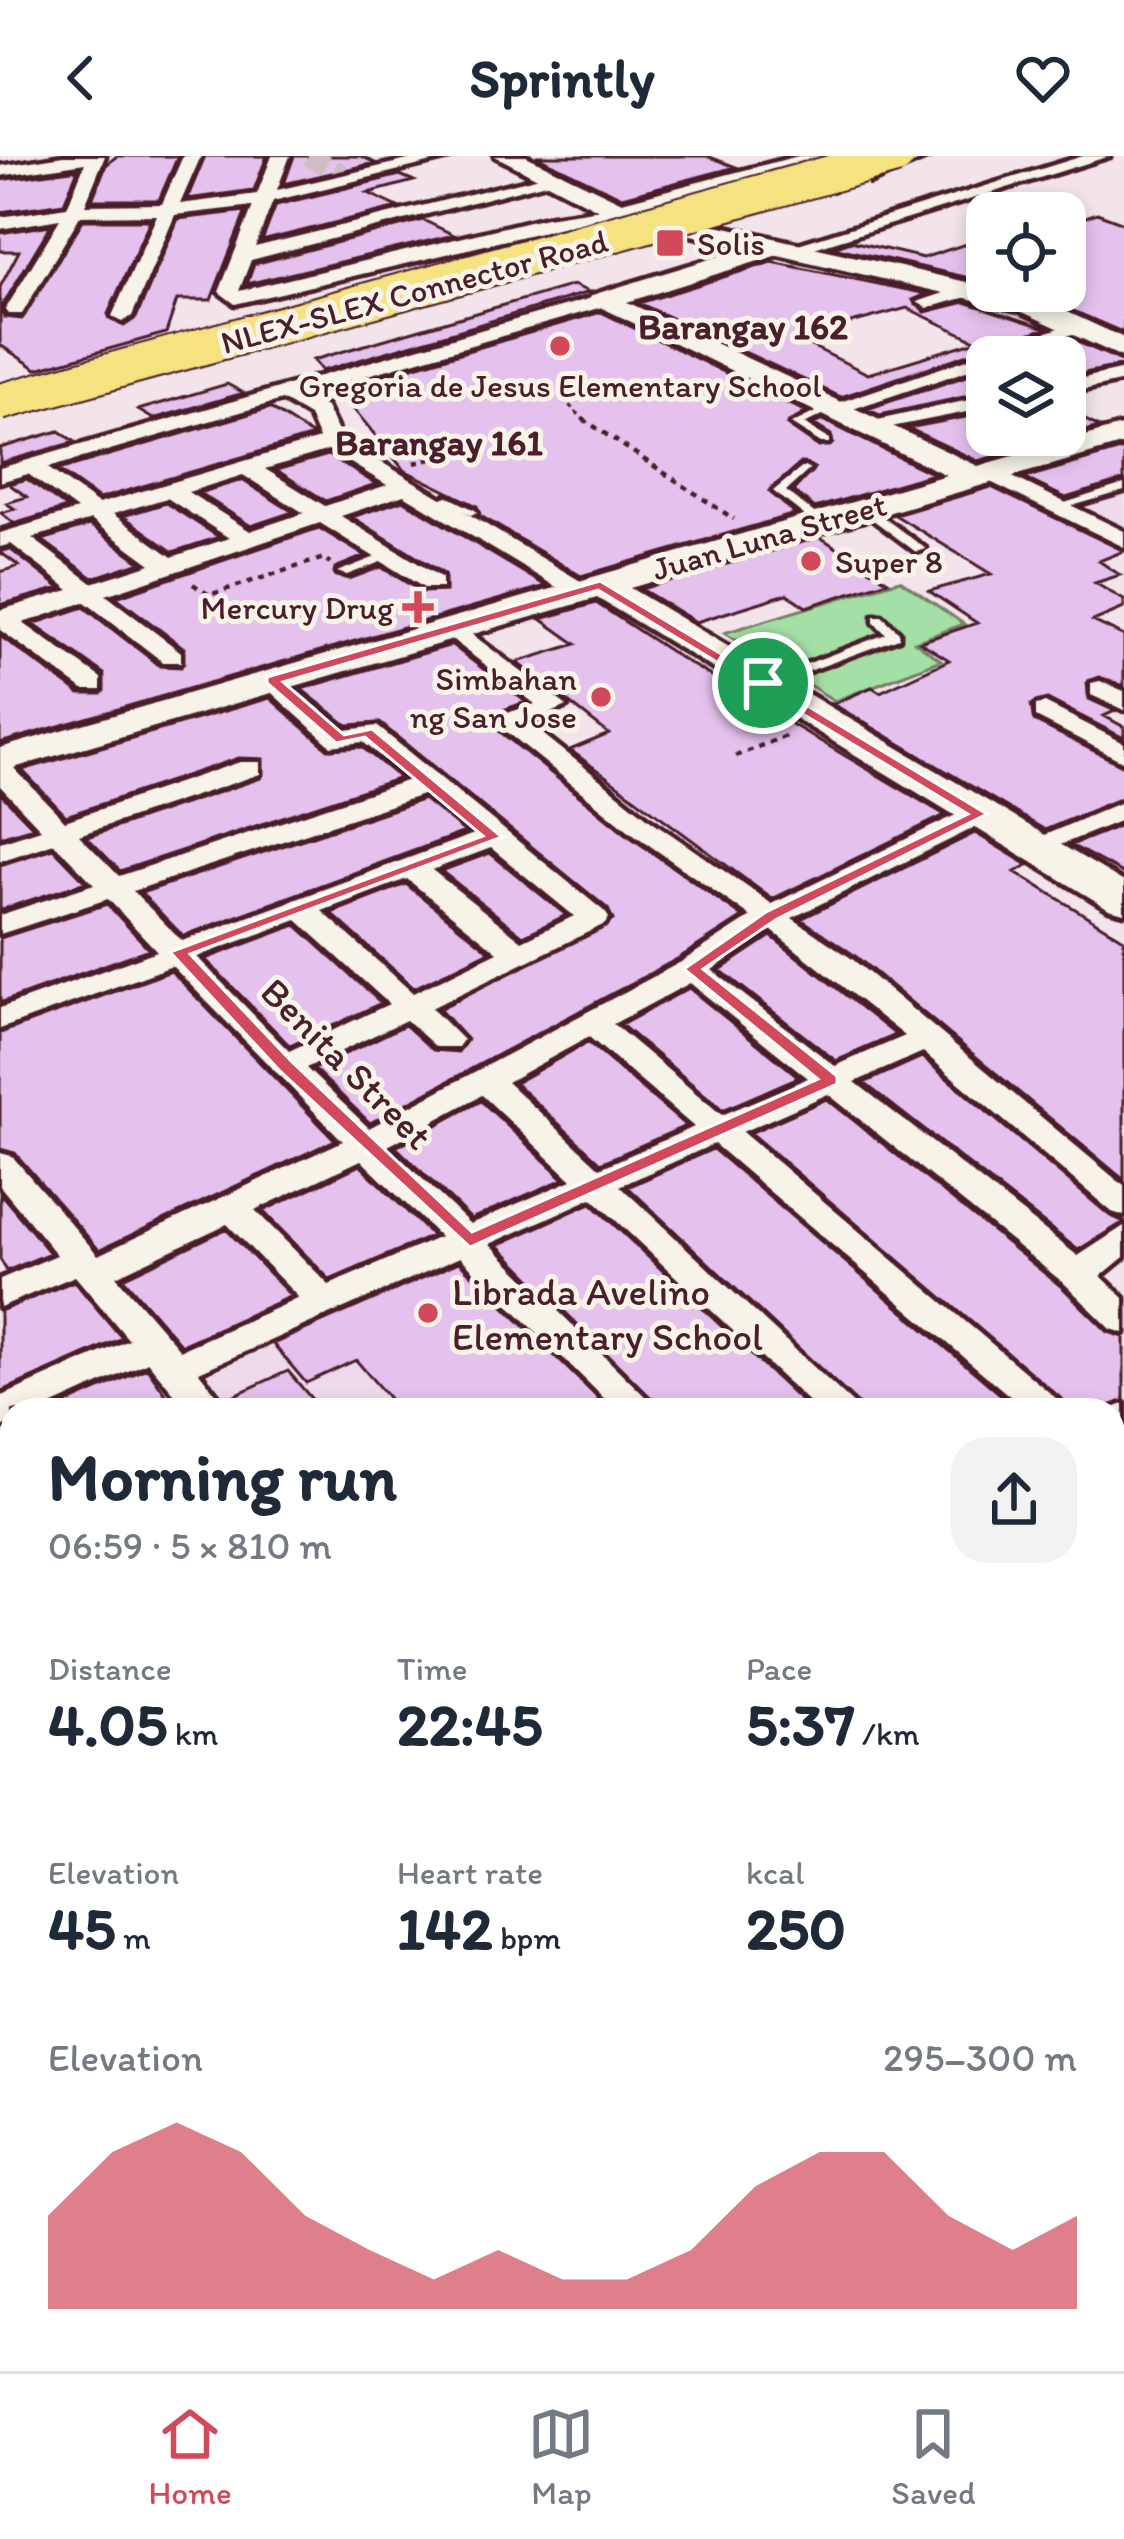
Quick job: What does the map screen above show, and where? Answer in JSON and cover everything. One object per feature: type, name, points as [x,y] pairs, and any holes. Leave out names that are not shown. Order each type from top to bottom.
[{"type":"highway","name":"NLEX-SLEX Connector Road","points":[[0,389],[859,156]]},
{"type":"highway","name":"NLEX-SLEX Connector Road","points":[[0,403],[766,196],[896,156]]},
{"type":"street","points":[[0,171],[96,156]]},
{"type":"street","points":[[15,310],[74,211],[96,156]]},
{"type":"street","points":[[122,316],[192,156]]},
{"type":"street","points":[[280,156],[230,292],[235,298],[475,239],[620,211],[826,156]]},
{"type":"street","points":[[0,223],[74,211],[168,212],[264,200],[448,156]]},
{"type":"street","points":[[508,156],[560,177],[620,211],[966,289]]},
{"type":"street","points":[[0,476],[1101,156]]},
{"type":"street","points":[[348,177],[375,190]]},
{"type":"street","points":[[243,256],[560,177]]},
{"type":"street","points":[[394,200],[475,239]]},
{"type":"street","points":[[0,283],[34,277]]},
{"type":"street","points":[[927,302],[966,291]]},
{"type":"street","points":[[602,301],[1124,540]]},
{"type":"street","points":[[1046,312],[1124,349]]},
{"type":"street","points":[[830,409],[1081,327]]},
{"type":"street","points":[[1086,383],[1124,375]]},
{"type":"street","points":[[285,393],[318,412],[332,442],[763,683],[1124,900]]},
{"type":"street","points":[[866,425],[966,407]]},
{"type":"street","name":"Juan Luna Street","points":[[0,760],[1124,434]]},
{"type":"street","points":[[8,538],[332,442]]},
{"type":"street","points":[[32,466],[168,565]]},
{"type":"street","points":[[244,466],[434,583]]},
{"type":"street","points":[[2,620],[407,487]]},
{"type":"street","points":[[168,489],[249,540]]},
{"type":"street","points":[[8,538],[87,590],[172,657]]},
{"type":"street","points":[[2,620],[92,684]]},
{"type":"street","points":[[453,628],[554,706],[510,721],[642,827],[772,916],[927,1038],[1124,1204]]},
{"type":"street","points":[[272,680],[341,740],[367,732],[594,918],[285,1066]]},
{"type":"street","points":[[1046,711],[1124,754]]},
{"type":"street","points":[[0,852],[250,768]]},
{"type":"street","name":"Benita Street","points":[[0,770],[285,1066],[470,1240],[628,1398]]},
{"type":"street","points":[[0,926],[429,783]]},
{"type":"street","points":[[1034,846],[1124,809]]},
{"type":"street","points":[[0,1294],[86,1266],[231,1208],[366,1144],[692,969],[772,916],[980,814]]},
{"type":"street","points":[[0,1019],[494,837]]},
{"type":"street","points":[[412,868],[519,954]]},
{"type":"street","points":[[301,908],[447,1040]]},
{"type":"street","points":[[692,969],[1078,1275],[1124,1320]]},
{"type":"street","points":[[592,1024],[1037,1398]]},
{"type":"street","points":[[43,1398],[325,1304],[927,1038]]},
{"type":"street","points":[[487,1082],[828,1398]]},
{"type":"street","points":[[0,1164],[200,1398]]},
{"type":"street","points":[[231,1208],[325,1304]]},
{"type":"street","points":[[1078,1275],[1124,1238]]},
{"type":"lane","points":[[825,441],[796,424],[830,409]]},
{"type":"lane","points":[[804,469],[779,491],[818,521]]},
{"type":"lane","points":[[1058,508],[1124,488]]},
{"type":"lane","points":[[435,503],[447,499],[471,512]]},
{"type":"lane","points":[[864,508],[920,548]]},
{"type":"lane","points":[[343,572],[390,556]]},
{"type":"lane","points":[[763,683],[895,635],[878,619]]},
{"type":"path","points":[[563,399],[585,421],[762,538]]},
{"type":"path","points":[[209,596],[324,558],[343,572]]},
{"type":"path","points":[[736,756],[824,720]]},
{"type":"shaded area","points":[[1124,452],[1124,533],[1020,482]]},
{"type":"shaded area","name":"Librada Avelino Elementary School","points":[[465,1256],[601,1398],[227,1398],[205,1370]]},
{"type":"green space","points":[[900,580],[964,624],[915,642],[941,660],[835,701],[724,633]]},
{"type":"building","points":[[117,156],[178,156],[159,200],[92,200],[106,165]]},
{"type":"building","points":[[205,156],[267,156],[254,190],[187,199]]},
{"type":"building","points":[[294,156],[361,156],[375,163],[284,184]]},
{"type":"building","points":[[536,156],[707,156],[736,167],[622,197]]},
{"type":"building","points":[[78,169],[64,203],[0,212],[0,180]]},
{"type":"building","points":[[400,175],[414,181],[368,193],[398,207],[262,241],[276,205]]},
{"type":"building","points":[[246,211],[211,300],[177,300],[166,333],[37,369],[0,345],[0,287],[19,251],[0,251],[0,233],[51,225],[1,308],[4,317],[22,319],[83,220],[150,220],[108,314],[124,326],[136,318],[178,219]]},
{"type":"building","points":[[1097,213],[1124,223],[1124,333],[1076,312],[1086,312],[1086,217]]},
{"type":"building","points":[[423,220],[454,235],[247,284],[254,264]]},
{"type":"building","points":[[851,241],[923,258],[966,244],[966,277],[833,247]]},
{"type":"building","points":[[772,262],[927,294],[913,300],[925,312],[965,302],[966,312],[996,312],[1046,328],[1022,336],[966,336],[907,308],[795,338],[868,374],[966,344],[966,355],[841,397],[639,303]]},
{"type":"building","points":[[573,285],[589,292],[322,371],[313,360]]},
{"type":"building","points":[[601,312],[806,412],[787,425],[819,447],[833,443],[831,435],[813,424],[823,420],[933,474],[815,508],[793,491],[814,468],[801,463],[769,491],[795,514],[581,576],[479,515],[477,506],[404,470],[337,389]]},
{"type":"building","points":[[1086,346],[1124,362],[1086,373]]},
{"type":"building","points":[[966,376],[966,397],[880,415],[867,409]]},
{"type":"building","points":[[227,384],[244,393],[153,419],[138,410]]},
{"type":"building","points":[[270,408],[313,436],[99,499],[58,470]]},
{"type":"building","points":[[966,417],[966,455],[908,428]]},
{"type":"building","points":[[59,431],[75,442],[0,463],[0,448]]},
{"type":"building","points":[[1124,449],[1124,480],[1066,498],[1024,478]]},
{"type":"building","points":[[328,455],[376,484],[326,501],[276,470]]},
{"type":"building","points":[[27,479],[67,508],[15,524],[1,513],[15,509],[6,503],[27,497],[9,484]]},
{"type":"building","points":[[242,480],[293,512],[251,526],[199,493]]},
{"type":"building","points":[[991,487],[1124,551],[1099,561],[1120,575],[1095,583],[1124,600],[1124,608],[1093,621],[1124,636],[1124,686],[1099,677],[1087,683],[1089,699],[1115,711],[1104,716],[1124,727],[1124,738],[1047,699],[1031,705],[1034,721],[1124,766],[1124,797],[1045,830],[833,704],[872,687],[880,692],[949,660],[920,642],[977,623],[929,591],[991,574],[895,515]]},
{"type":"building","points":[[403,500],[546,586],[0,743],[0,636],[80,694],[101,694],[104,674],[33,624],[84,607],[160,666],[181,667],[184,648],[116,597],[319,528],[365,556],[335,568],[336,576],[349,579],[381,567],[422,592],[445,591],[444,574],[352,517]]},
{"type":"building","points":[[166,503],[219,537],[173,552],[123,516]]},
{"type":"building","points":[[90,525],[141,562],[93,578],[42,540]]},
{"type":"building","points":[[820,537],[888,581],[806,607],[787,594],[696,622],[641,589]]},
{"type":"building","points":[[10,549],[60,588],[0,605],[0,572],[19,566],[0,552]]},
{"type":"building","points":[[596,603],[945,815],[772,899],[570,750],[609,734],[517,662],[576,644],[541,619]]},
{"type":"building","points":[[452,645],[526,702],[497,712],[498,730],[629,836],[743,917],[679,958],[370,1123],[314,1069],[405,1025],[433,1050],[458,1052],[467,1040],[439,1009],[613,920],[608,909],[380,723],[347,725],[301,689]]},
{"type":"building","points":[[270,698],[328,749],[362,747],[400,778],[120,871],[87,837],[261,778],[263,759],[239,758],[66,816],[22,770]]},
{"type":"building","points":[[0,793],[33,827],[0,837]]},
{"type":"building","points":[[424,799],[465,832],[183,936],[141,893]]},
{"type":"building","points":[[1124,824],[1124,874],[1071,845]]},
{"type":"building","points":[[975,833],[1028,865],[1015,872],[1124,939],[1124,1180],[854,955],[801,919]]},
{"type":"building","points":[[53,848],[86,882],[0,910],[0,865]]},
{"type":"building","points":[[490,853],[566,915],[523,936],[441,871]]},
{"type":"building","points":[[406,884],[490,951],[414,988],[331,913]]},
{"type":"building","points":[[107,904],[149,949],[0,1003],[0,938]]},
{"type":"building","points":[[296,925],[381,1003],[290,1046],[205,959]]},
{"type":"building","points":[[771,936],[896,1035],[836,1061],[720,970]]},
{"type":"building","points":[[171,971],[335,1140],[99,1250],[15,1153],[0,1149],[0,1033]]},
{"type":"building","points":[[689,988],[799,1077],[723,1110],[621,1025]]},
{"type":"building","points":[[588,1042],[686,1126],[601,1163],[515,1083]]},
{"type":"building","points":[[922,1057],[1109,1215],[1124,1222],[1078,1250],[864,1083]]},
{"type":"building","points":[[827,1099],[1062,1287],[1108,1332],[1124,1337],[1124,1398],[1060,1398],[750,1133]]},
{"type":"building","points":[[481,1101],[564,1179],[471,1219],[396,1147]]},
{"type":"building","points":[[713,1149],[1005,1398],[851,1398],[628,1187]]},
{"type":"building","points":[[360,1165],[432,1236],[330,1280],[263,1211]]},
{"type":"building","points":[[0,1193],[50,1253],[7,1271],[0,1259]]},
{"type":"building","points":[[591,1203],[797,1398],[651,1398],[498,1245]]},
{"type":"building","points":[[226,1229],[291,1296],[181,1345],[123,1278]]},
{"type":"building","name":"Librada Avelino Elementary School","points":[[459,1262],[598,1398],[389,1398],[356,1360],[306,1383],[273,1344]]},
{"type":"building","points":[[74,1281],[122,1338],[0,1392],[0,1311]]},
{"type":"building","points":[[147,1368],[168,1398],[80,1398]]},
{"type":"building","points":[[288,1371],[311,1398],[228,1398]]},
{"type":"tunnel","points":[[308,156],[343,174]]},
{"type":"railway","points":[[870,185],[936,156]]},
{"type":"place","name":"Solis","points":[[670,243]]},
{"type":"place","name":"Gregoria de Jesus Elementary School","points":[[560,346]]},
{"type":"place","name":"Super 8","points":[[811,561]]},
{"type":"place","name":"Mercury Drug","points":[[418,607]]},
{"type":"place","name":"Simbahan ng San Jose","points":[[601,697]]},
{"type":"place","name":"Librada Avelino Elementary School","points":[[428,1313]]},
{"type":"district","name":"Barangay 162","points":[[743,326]]},
{"type":"district","name":"Barangay 161","points":[[439,442]]},
{"type":"route","points":[[600,585],[763,683],[980,814],[772,916],[692,969],[831,1080],[470,1240],[285,1066],[179,952],[494,837],[367,732],[341,740],[272,680],[600,585]]}]
